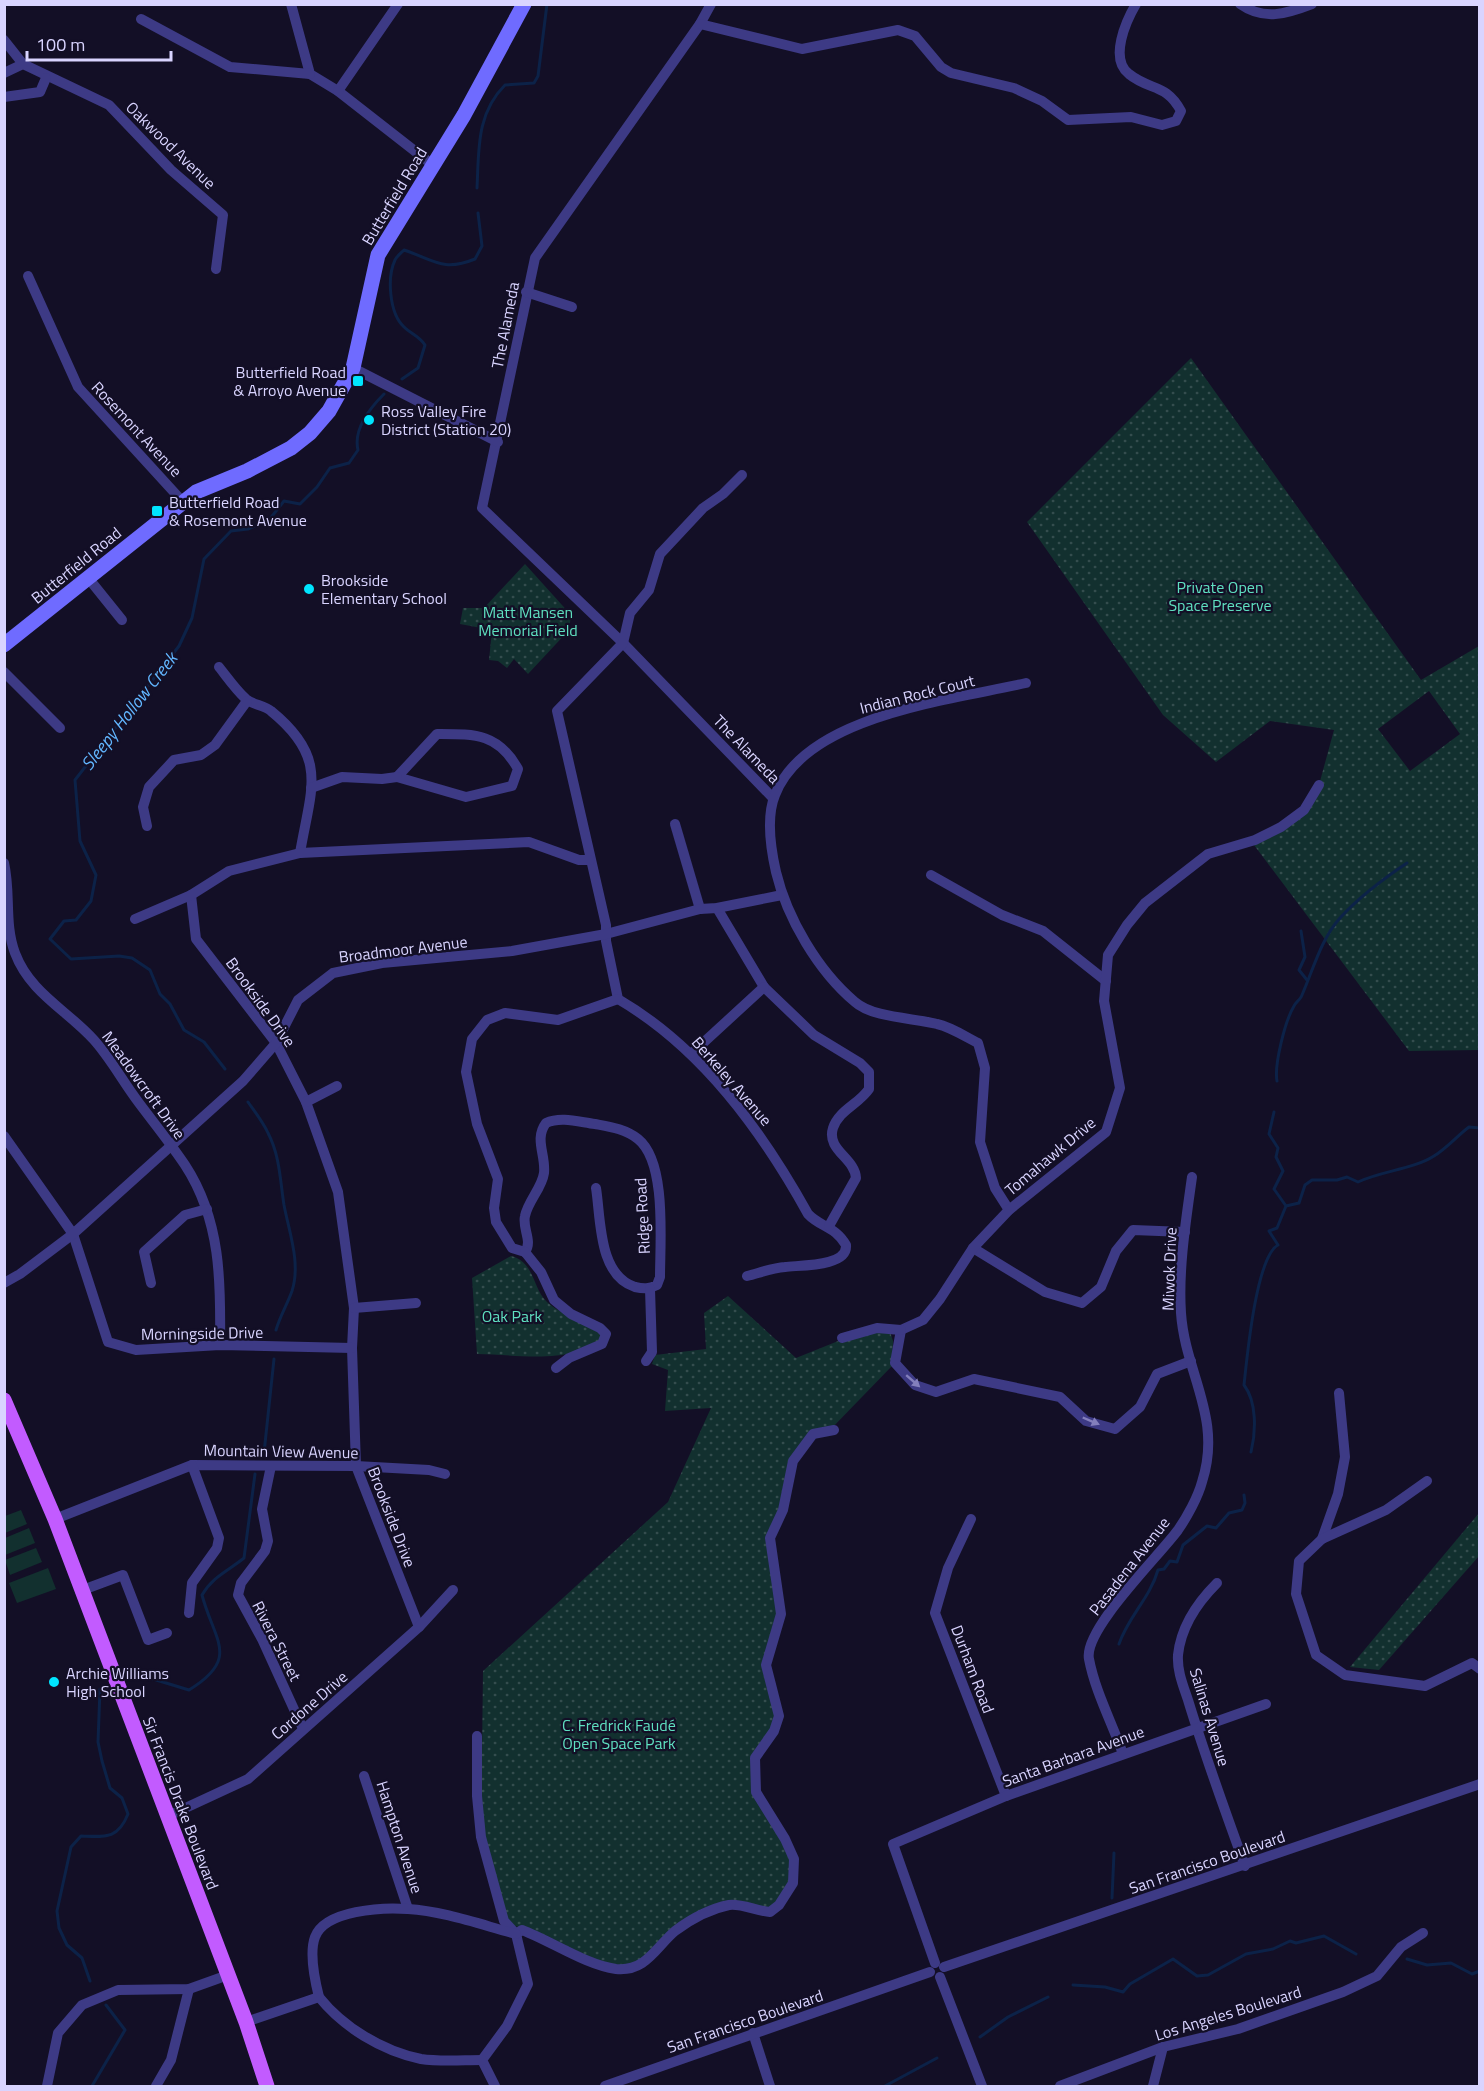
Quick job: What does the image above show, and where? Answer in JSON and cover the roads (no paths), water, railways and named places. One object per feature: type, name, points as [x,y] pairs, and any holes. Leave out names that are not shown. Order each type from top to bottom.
[{"type":"main road","name":"Sir Francis Drake Boulevard","points":[[4,1400],[55,1519],[80,1591],[246,2022],[267,2086]]},
{"type":"street","points":[[291,4],[310,74]]},
{"type":"street","points":[[338,91],[398,4]]},
{"type":"street","name":"Butterfield Road","points":[[4,645],[89,579],[183,501],[196,492],[268,462],[310,433],[330,411],[352,368],[378,255],[434,166],[524,4]]},
{"type":"street","name":"The Alameda","points":[[711,4],[700,24],[535,258],[526,292],[498,442],[482,508],[623,643],[773,798]]},
{"type":"street","points":[[700,24],[802,49],[898,30],[908,32],[915,36],[941,67],[951,73],[1014,88],[1042,101],[1068,120],[1131,117],[1162,125],[1171,124],[1176,121],[1180,111],[1170,95],[1129,75],[1121,62],[1120,47],[1129,16],[1136,4]]},
{"type":"street","points":[[1240,4],[1258,15],[1266,16],[1290,12],[1312,4]]},
{"type":"street","points":[[141,19],[230,67],[310,74],[338,91],[434,166]]},
{"type":"street","points":[[4,40],[23,64],[46,78],[40,92],[4,98]]},
{"type":"street","points":[[4,73],[23,64]]},
{"type":"street","name":"Oakwood Avenue","points":[[46,78],[109,105],[171,170],[223,215],[216,269]]},
{"type":"street","name":"Rosemont Avenue","points":[[28,276],[78,387],[183,501]]},
{"type":"street","points":[[526,292],[572,307]]},
{"type":"street","points":[[352,368],[498,442]]},
{"type":"street","points":[[556,1368],[569,1358],[602,1344],[607,1338],[606,1334],[600,1328],[572,1314],[554,1300],[541,1272],[525,1252],[512,1248],[496,1222],[494,1208],[498,1179],[477,1124],[466,1072],[472,1039],[487,1020],[505,1013],[558,1020],[618,999],[557,711],[623,643],[630,613],[649,590],[660,554],[703,508],[723,494],[742,475]]},
{"type":"street","points":[[89,579],[122,620]]},
{"type":"street","points":[[219,667],[247,700],[269,709],[304,744],[309,755],[311,788],[300,853]]},
{"type":"street","points":[[4,672],[60,728]]},
{"type":"street","name":"Indian Rock Court","points":[[773,798],[784,777],[801,759],[848,728],[875,717],[1026,683]]},
{"type":"street","points":[[147,826],[143,807],[149,787],[174,760],[201,755],[215,745],[247,700]]},
{"type":"street","points":[[311,788],[342,777],[382,780],[397,777],[466,796],[512,786],[518,769],[508,752],[493,740],[466,734],[437,734],[397,777]]},
{"type":"street","name":"Tomahawk Drive","points":[[901,1330],[923,1320],[940,1299],[973,1248],[1009,1210],[1106,1132],[1120,1088],[1104,1000],[1108,955],[1145,903],[1208,854],[1255,840],[1281,828],[1304,810],[1319,785]]},
{"type":"street","points":[[773,798],[771,837],[782,895],[818,961],[856,1004],[903,1020],[939,1024],[978,1043],[985,1068],[980,1142],[995,1188],[1009,1210]]},
{"type":"street","points":[[675,824],[700,909]]},
{"type":"street","points":[[135,919],[191,895],[229,871],[300,853],[529,842],[579,860],[590,861]]},
{"type":"street","name":"Meadowcroft Drive","points":[[4,863],[8,886],[9,931],[15,954],[31,982],[51,1004],[76,1022],[95,1041],[186,1166],[207,1209],[220,1268],[220,1345]]},
{"type":"street","points":[[931,875],[1002,915],[1043,931],[1106,981]]},
{"type":"street","name":"Brookside Drive","points":[[191,895],[196,939],[276,1043],[306,1102],[338,1192],[354,1308],[352,1348],[356,1466],[419,1627]]},
{"type":"street","name":"Broadmoor Avenue","points":[[4,1283],[20,1275],[73,1234],[243,1081],[276,1043],[298,1000],[333,973],[382,963],[512,951],[606,934],[700,909],[717,908],[782,895]]},
{"type":"street","points":[[717,908],[764,987],[814,1035],[860,1063],[869,1072],[869,1089],[837,1120],[832,1132],[834,1145],[851,1165],[856,1178],[829,1226]]},
{"type":"street","points":[[691,1054],[764,987]]},
{"type":"street","name":"Berkeley Avenue","points":[[618,999],[640,1012],[691,1054],[765,1142],[808,1214],[813,1220],[829,1226],[846,1245],[845,1252],[840,1258],[803,1268],[782,1267],[747,1276]]},
{"type":"street","points":[[306,1102],[337,1086]]},
{"type":"street","name":"Ridge Road","points":[[525,1252],[528,1242],[525,1218],[529,1202],[544,1173],[539,1141],[541,1128],[546,1122],[564,1119],[621,1129],[640,1140],[647,1149],[657,1178],[660,1277],[657,1285],[650,1289]]},
{"type":"street","name":"Morningside Drive","points":[[4,1136],[73,1234],[108,1342],[136,1350],[220,1345],[352,1348]]},
{"type":"street","name":"Miwok Drive","points":[[1191,1361],[1181,1313],[1185,1232],[1192,1177]]},
{"type":"street","points":[[596,1188],[610,1266],[618,1277],[628,1284],[650,1289],[652,1352],[646,1361]]},
{"type":"street","points":[[151,1283],[144,1252],[185,1215],[207,1209]]},
{"type":"street","points":[[973,1248],[1045,1292],[1082,1303],[1101,1287],[1116,1251],[1132,1230],[1185,1232]]},
{"type":"street","points":[[354,1308],[416,1303]]},
{"type":"street","points":[[842,1338],[877,1328],[901,1330],[896,1363],[915,1385],[936,1392],[974,1379],[1060,1397],[1086,1422],[1115,1429],[1140,1407],[1157,1374],[1191,1361]]},
{"type":"street","name":"Pasadena Avenue","points":[[1123,1754],[1088,1657],[1101,1624],[1178,1529],[1202,1482],[1209,1443],[1205,1402],[1191,1361]]},
{"type":"street","points":[[1322,1539],[1338,1494],[1345,1457],[1339,1393]]},
{"type":"street","points":[[482,2060],[424,2059],[394,2051],[336,2018],[319,1997],[313,1973],[315,1937],[329,1921],[350,1912],[408,1909],[516,1934],[522,1930],[603,1966],[628,1969],[642,1964],[673,1933],[702,1915],[732,1904],[770,1911],[778,1905],[792,1883],[794,1859],[785,1839],[756,1792],[755,1758],[774,1731],[779,1716],[766,1665],[781,1614],[770,1538],[783,1510],[793,1461],[797,1453],[813,1434],[834,1430]]},
{"type":"street","points":[[189,1613],[192,1583],[217,1548],[219,1538],[192,1465]]},
{"type":"street","name":"Mountain View Avenue","points":[[55,1519],[192,1465],[356,1466],[429,1470],[446,1474]]},
{"type":"street","name":"Rivera Street","points":[[271,1466],[262,1509],[268,1541],[264,1551],[241,1583],[238,1595],[262,1639],[303,1729]]},
{"type":"street","points":[[1427,1481],[1386,1510],[1322,1539],[1299,1561],[1296,1594],[1316,1655],[1345,1676],[1425,1686],[1472,1663],[1479,1669]]},
{"type":"street","name":"Durham Road","points":[[971,1519],[948,1568],[935,1613],[1006,1796]]},
{"type":"street","points":[[80,1591],[123,1575],[148,1640],[167,1633]]},
{"type":"street","name":"Salinas Avenue","points":[[1217,1583],[1203,1597],[1188,1620],[1178,1656],[1179,1671],[1196,1728],[1245,1866]]},
{"type":"street","name":"Cordone Drive","points":[[166,1817],[248,1779],[419,1627],[453,1590]]},
{"type":"street","name":"Santa Barbara Avenue","points":[[937,1970],[893,1844],[1006,1796],[1266,1704]]},
{"type":"street","points":[[477,1736],[477,1796],[481,1837],[504,1921],[516,1934],[528,1984],[507,2026],[482,2060]]},
{"type":"street","name":"Hampton Avenue","points":[[364,1776],[408,1909]]},
{"type":"street","name":"San Francisco Boulevard","points":[[605,2086],[1479,1784]]},
{"type":"street","name":"Los Angeles Boulevard","points":[[1060,2086],[1163,2047],[1238,2029],[1343,1992],[1377,1976],[1401,1947],[1423,1933]]},
{"type":"street","points":[[937,1970],[982,2086]]},
{"type":"street","points":[[47,2086],[58,2033],[82,2005],[118,1990],[189,1989],[228,1975]]},
{"type":"street","points":[[156,2086],[171,2060],[189,1989]]},
{"type":"street","points":[[246,2022],[319,1997]]},
{"type":"street","points":[[753,2033],[770,2086]]},
{"type":"street","points":[[1153,2086],[1163,2047]]},
{"type":"street","points":[[482,2060],[495,2086]]},
{"type":"waterway","name":"Sleepy Hollow Creek","points":[[477,188],[479,146],[484,120],[496,96],[505,85],[534,83],[538,76],[547,4]]},
{"type":"waterway","name":"Sleepy Hollow Creek","points":[[402,379],[418,368],[425,345],[404,327],[395,313],[390,285],[395,260],[404,250],[446,265],[475,259],[482,246],[478,213]]},
{"type":"waterway","name":"Sleepy Hollow Creek","points":[[225,1069],[204,1042],[184,1030],[170,1004],[160,994],[150,970],[132,958],[119,956],[71,959],[50,939],[64,921],[76,920],[91,901],[96,875],[80,841],[75,780],[179,646],[192,618],[204,559],[231,531],[248,529],[269,520],[284,501],[300,504],[317,487],[330,468],[349,463],[358,450],[358,434],[364,419],[384,394]]},
{"type":"waterway","points":[[1277,1081],[1279,1054],[1287,1022],[1333,926],[1356,902],[1407,863]]},
{"type":"waterway","points":[[1301,931],[1305,957],[1299,970],[1307,980]]},
{"type":"waterway","name":"Sleepy Hollow Creek","points":[[248,1102],[266,1129],[275,1150],[295,1259],[292,1291],[276,1330]]},
{"type":"waterway","points":[[1274,1112],[1269,1134],[1278,1148],[1276,1157],[1283,1171],[1274,1189],[1286,1206]]},
{"type":"waterway","points":[[1251,1452],[1254,1417],[1251,1400],[1244,1385],[1250,1332],[1258,1287],[1264,1268],[1270,1253],[1278,1245],[1269,1231],[1277,1228],[1286,1206],[1299,1203],[1305,1185],[1312,1180],[1337,1180],[1347,1177],[1358,1182],[1407,1167],[1434,1156],[1469,1127],[1480,1128]]},
{"type":"waterway","name":"Sleepy Hollow Creek","points":[[264,1453],[274,1359]]},
{"type":"waterway","name":"Sleepy Hollow Creek","points":[[130,1672],[189,1690],[205,1679],[215,1668],[220,1648],[202,1595],[215,1579],[244,1558],[255,1474]]},
{"type":"waterway","points":[[1119,1644],[1150,1590],[1158,1570],[1164,1569],[1170,1561],[1177,1562],[1183,1545],[1207,1526],[1216,1528],[1229,1513],[1242,1510],[1245,1503],[1244,1495]]},
{"type":"waterway","name":"Sleepy Hollow Creek","points":[[90,1981],[82,1958],[67,1945],[59,1928],[57,1911],[71,1847],[81,1836],[110,1835],[120,1828],[128,1814],[122,1798],[110,1788],[102,1761],[98,1742],[100,1689]]},
{"type":"waterway","points":[[1112,1898],[1114,1853]]},
{"type":"waterway","points":[[1073,1985],[1105,1987],[1123,1992],[1130,1984],[1173,1959],[1197,1976],[1208,1975],[1246,1954],[1273,1949],[1290,1941],[1296,1943],[1324,1936],[1356,1954]]},
{"type":"waterway","points":[[1407,1959],[1427,1965],[1451,1963],[1472,1974],[1480,1971]]},
{"type":"waterway","points":[[980,2037],[1008,2017],[1048,1997]]},
{"type":"waterway","name":"Sleepy Hollow Creek","points":[[92,2086],[125,2030],[106,2005]]},
{"type":"waterway","points":[[885,2086],[937,2058]]},
{"type":"place","name":"Butterfield Road & Arroyo Avenue","points":[[358,381]]},
{"type":"place","name":"Ross Valley Fire District (Station 20)","points":[[369,420]]},
{"type":"place","name":"Butterfield Road & Rosemont Avenue","points":[[157,511]]},
{"type":"place","name":"Brookside Elementary School","points":[[309,589]]},
{"type":"place","name":"Archie Williams High School","points":[[54,1682]]},
{"type":"park label","name":"Private Open Space Preserve","points":[[1220,596]]},
{"type":"park label","name":"Matt Mansen Memorial Field","points":[[528,621]]},
{"type":"park label","name":"Oak Park","points":[[512,1316]]},
{"type":"park label","name":"C. Fredrick Faudé Open Space Park","points":[[619,1734]]}]
